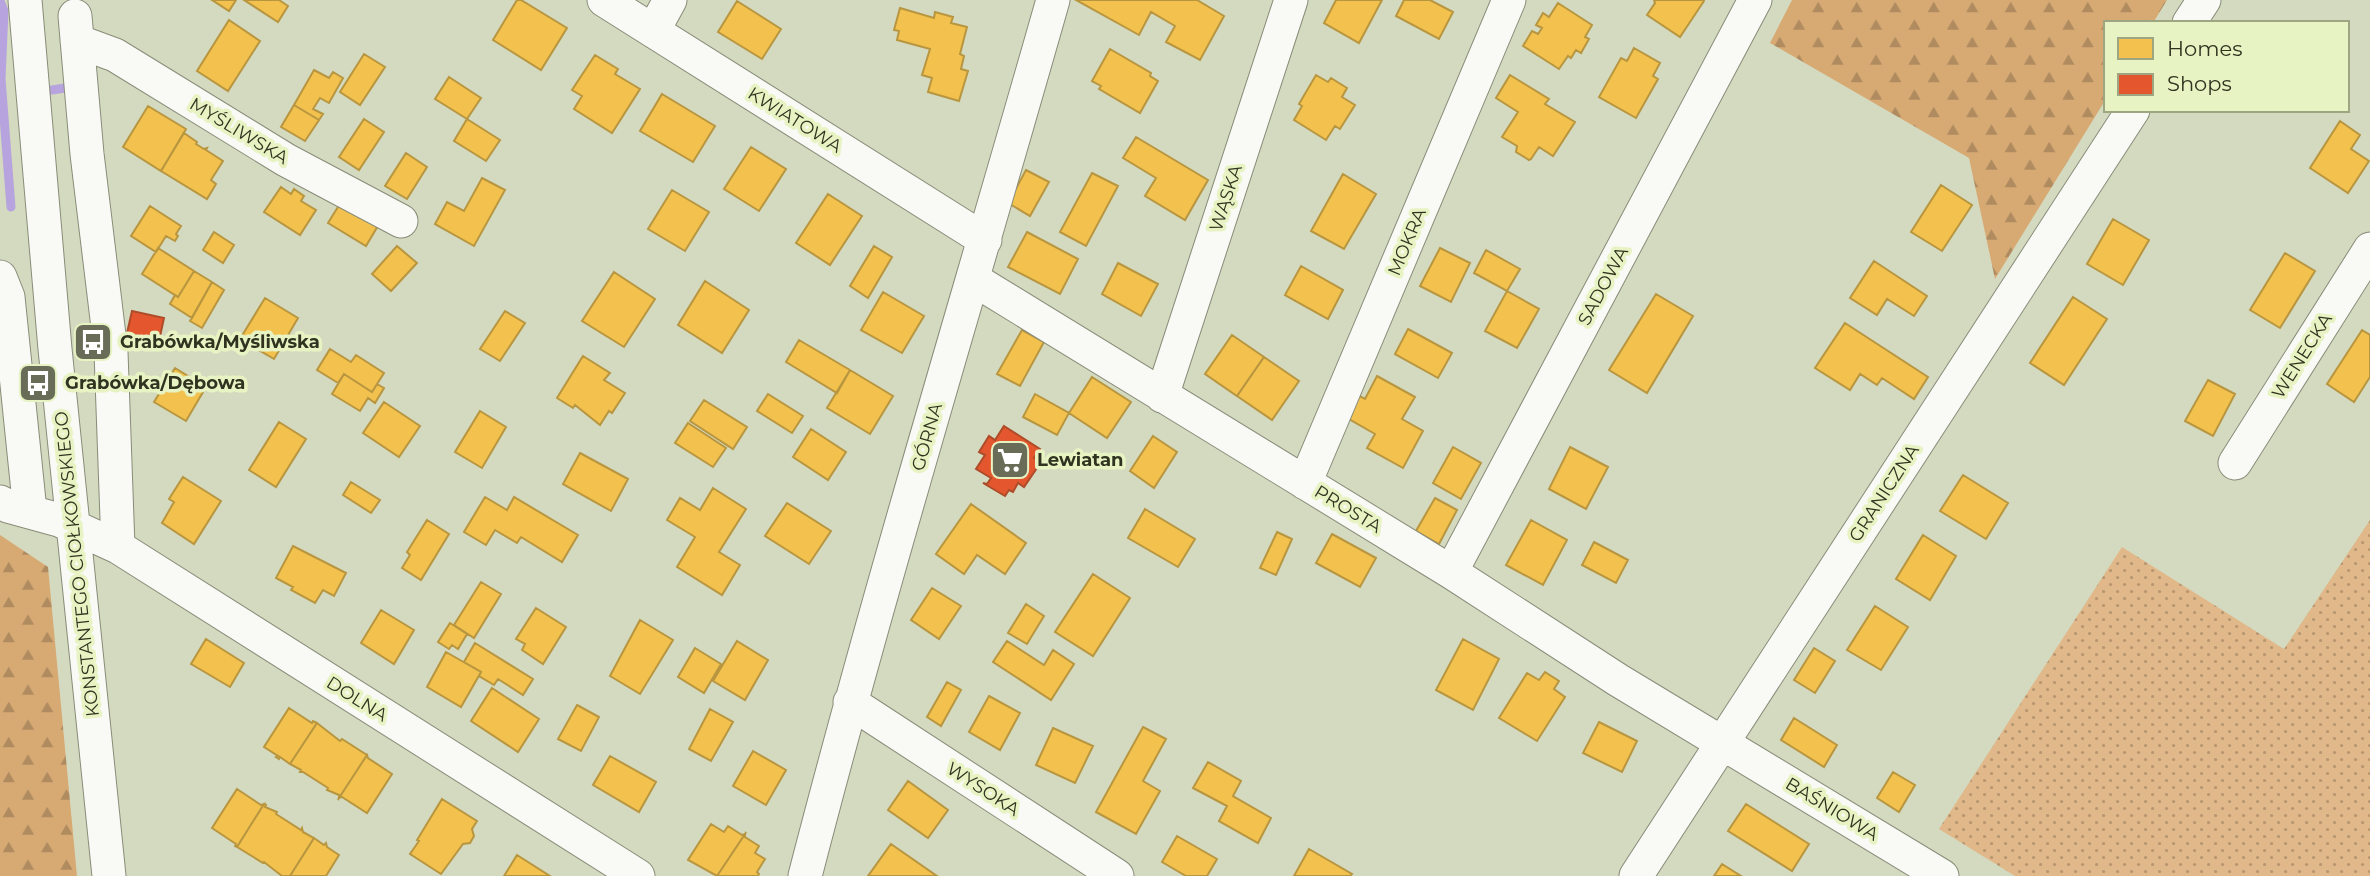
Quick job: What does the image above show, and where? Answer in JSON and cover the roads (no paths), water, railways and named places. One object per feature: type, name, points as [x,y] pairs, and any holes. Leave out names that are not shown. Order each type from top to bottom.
[{"type":"street","name":"KONSTANTEGO CIOŁKOWSKIEGO","points":[[25,0],[55,349],[109,876]]},
{"type":"street","name":"KWIATOWA","points":[[604,0],[985,240]]},
{"type":"street","points":[[653,31],[670,0]]},
{"type":"street","name":"GÓRNA","points":[[805,876],[850,702],[1053,0]]},
{"type":"street","name":"WĄSKA","points":[[1162,396],[1291,0]]},
{"type":"street","name":"MOKRA","points":[[1305,483],[1509,0]]},
{"type":"street","points":[[2190,21],[2204,0]]},
{"type":"street","name":"SADOWA","points":[[1451,572],[1755,1]]},
{"type":"street","name":"MYŚLIWSKA","points":[[118,547],[111,352],[87,154],[76,29],[286,160],[401,221]]},
{"type":"street","name":"GRANICZNA","points":[[1636,876],[2132,112]]},
{"type":"street","name":"WENECKA","points":[[2235,463],[2370,249]]},
{"type":"street","points":[[0,277],[8,297],[15,506]]},
{"type":"street","name":"PROSTA","points":[[973,279],[1451,572],[1618,680],[1722,741]]},
{"type":"street","name":"DOLNA","points":[[15,506],[73,526],[118,547],[638,876]]},
{"type":"street","name":"WYSOKA","points":[[850,702],[1117,876]]},
{"type":"street","name":"BAŚNIOWA","points":[[1722,741],[1942,876]]},
{"type":"waterway","points":[[0,1],[4,11],[1,79],[11,207]]},
{"type":"waterway","points":[[52,90],[65,88]]},
{"type":"place","name":"Grabówka/Myśliwska","points":[[93,342]]},
{"type":"place","name":"Grabówka/Dębowa","points":[[38,383]]},
{"type":"place","name":"Lewiatan","points":[[1010,460]]}]
